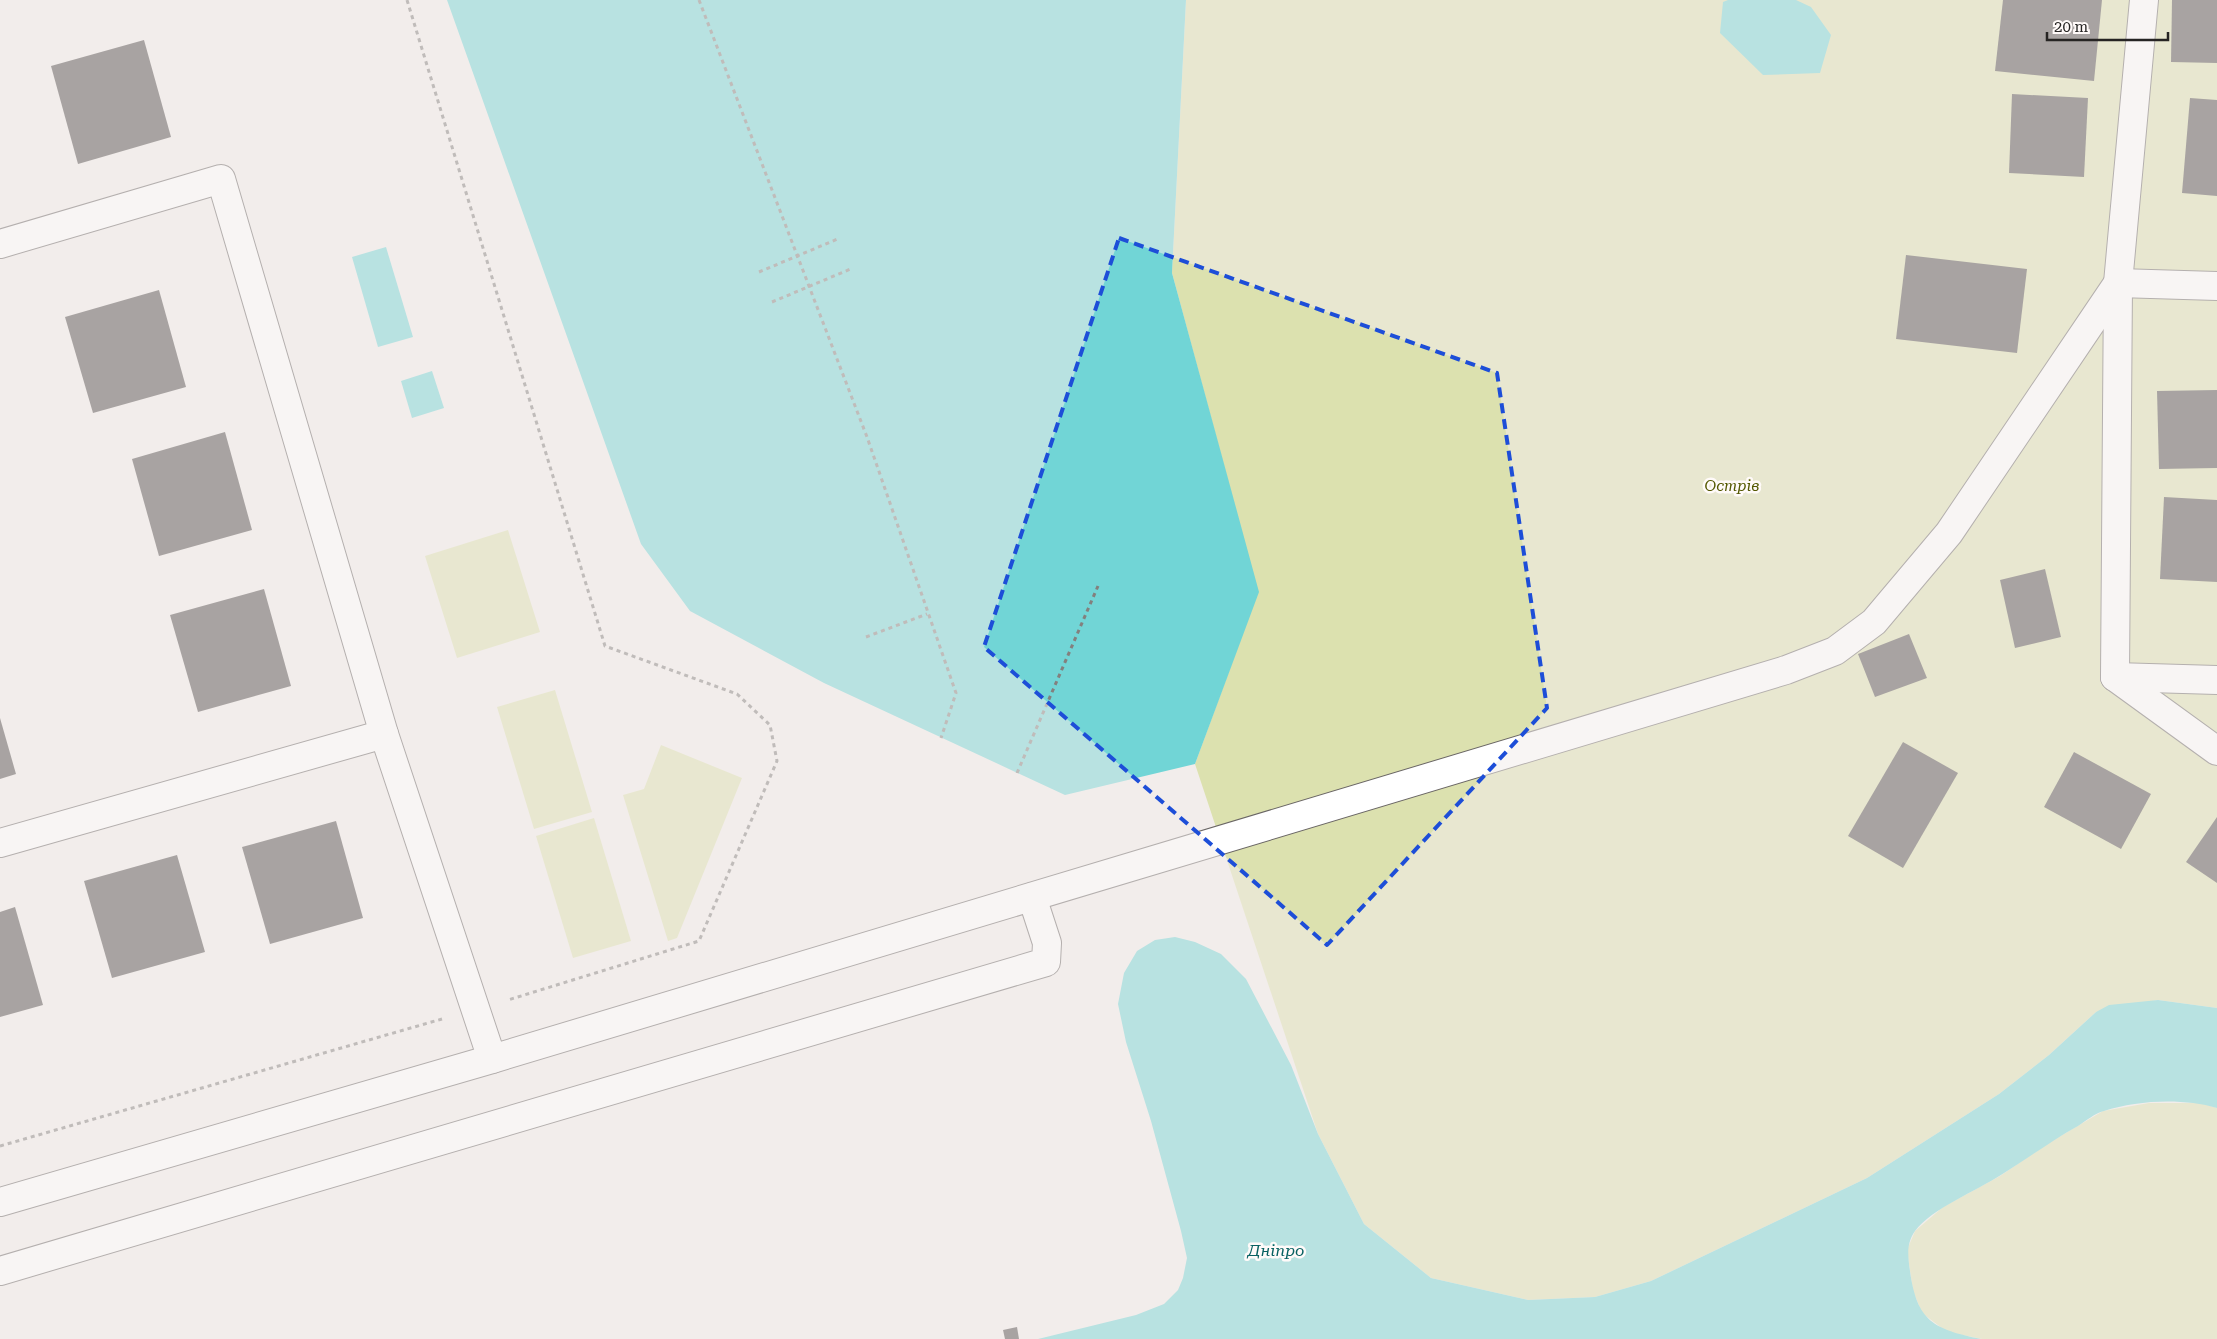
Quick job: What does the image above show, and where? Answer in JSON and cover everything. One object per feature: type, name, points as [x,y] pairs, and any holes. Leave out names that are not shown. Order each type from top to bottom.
[{"type":"street","points":[[2115,677],[2118,283],[2144,0]]},
{"type":"street","points":[[0,244],[221,179],[384,734],[474,1010],[492,1059]]},
{"type":"street","points":[[2118,283],[2217,286]]},
{"type":"street","points":[[0,1202],[492,1059],[1786,670],[1835,651],[1874,622],[1949,533],[2118,283]]},
{"type":"street","points":[[2115,677],[2217,680]]},
{"type":"street","points":[[2115,677],[2217,751]]},
{"type":"street","points":[[0,843],[384,734]]},
{"type":"street","points":[[0,1271],[1046,962],[1046,943],[1032,896]]},
{"type":"path","points":[[0,1146],[474,1010],[699,941],[777,761],[770,725],[737,694],[605,646],[407,0]]},
{"type":"path","points":[[699,0],[867,437],[956,693],[941,738]]},
{"type":"path","points":[[759,272],[840,238]]},
{"type":"path","points":[[772,302],[810,288],[853,268]]},
{"type":"path","points":[[1017,773],[1098,586]]},
{"type":"path","points":[[866,638],[927,614]]},
{"type":"highlighted area","points":[[1119,238],[1497,373],[1547,708],[1327,945],[984,647]]},
{"type":"green space","name":"Острів","points":[[1186,0],[2217,0],[2217,1008],[2158,1000],[2096,1012],[2049,1055],[1999,1094],[1867,1178],[1651,1281],[1595,1297],[1528,1300],[1431,1278],[1364,1224],[1318,1134],[1195,764],[1258,592],[1172,273]]},
{"type":"green space","points":[[508,530],[540,632],[457,658],[425,556]]},
{"type":"green space","points":[[555,690],[592,812],[534,829],[497,707]]},
{"type":"green space","points":[[661,745],[742,778],[677,938],[668,941],[623,795],[644,789]]},
{"type":"green space","points":[[594,818],[631,941],[573,958],[536,836]]},
{"type":"green space","points":[[2149,1103],[2201,1103],[2217,1108],[2217,1339],[1982,1339],[1947,1332],[1922,1313],[1913,1291],[1907,1250],[1915,1231],[1943,1207],[2000,1176],[2047,1144],[2103,1111]]},
{"type":"water","points":[[447,0],[1186,0],[1172,273],[1259,592],[1195,764],[1065,795],[824,683],[690,611],[641,544]]},
{"type":"water","points":[[1728,0],[1796,0],[1811,7],[1831,35],[1820,73],[1763,75],[1720,33],[1723,2]]},
{"type":"water","points":[[386,247],[413,337],[378,347],[352,257]]},
{"type":"water","points":[[432,371],[444,408],[412,418],[401,381]]},
{"type":"water","name":"Дніпро","points":[[1175,937],[1195,942],[1221,954],[1246,979],[1291,1065],[1318,1134],[1364,1224],[1431,1278],[1528,1300],[1595,1297],[1651,1281],[1867,1178],[1999,1094],[2049,1055],[2096,1012],[2109,1005],[2158,1000],[2217,1008],[2217,1108],[2190,1103],[2161,1102],[2131,1104],[2101,1112],[2001,1175],[1943,1208],[1922,1223],[1912,1236],[1908,1250],[1910,1271],[1917,1302],[1930,1320],[1940,1327],[1981,1339],[1038,1339],[1136,1315],[1164,1304],[1178,1290],[1183,1278],[1187,1258],[1181,1231],[1151,1121],[1126,1042],[1118,1004],[1124,973],[1137,951],[1155,940]]},
{"type":"building","points":[[2003,0],[2102,0],[2094,81],[1995,71]]},
{"type":"building","points":[[2172,0],[2217,0],[2217,63],[2171,62]]},
{"type":"building","points":[[144,40],[171,137],[78,164],[51,66]]},
{"type":"building","points":[[2012,94],[2088,98],[2084,177],[2009,173]]},
{"type":"building","points":[[2190,98],[2217,100],[2217,196],[2182,193]]},
{"type":"building","points":[[1906,255],[2027,269],[2017,353],[1896,339]]},
{"type":"building","points":[[159,290],[186,387],[93,413],[65,317]]},
{"type":"building","points":[[2217,390],[2217,468],[2159,469],[2157,391]]},
{"type":"building","points":[[225,432],[252,530],[159,556],[132,459]]},
{"type":"building","points":[[2164,497],[2217,500],[2217,582],[2160,579]]},
{"type":"building","points":[[2045,569],[2061,637],[2015,648],[2000,580]]},
{"type":"building","points":[[264,589],[291,686],[198,712],[170,615]]},
{"type":"building","points":[[1909,634],[1927,678],[1875,697],[1858,654]]},
{"type":"building","points":[[0,718],[16,774],[0,779]]},
{"type":"building","points":[[1903,742],[1958,773],[1903,868],[1848,836]]},
{"type":"building","points":[[2074,752],[2151,794],[2121,849],[2044,807]]},
{"type":"building","points":[[2217,817],[2217,883],[2186,862]]},
{"type":"building","points":[[336,821],[363,918],[270,944],[242,847]]},
{"type":"building","points":[[177,855],[205,952],[112,978],[84,881]]},
{"type":"building","points":[[15,907],[43,1005],[0,1017],[0,912]]},
{"type":"building","points":[[1017,1327],[1019,1339],[1005,1339],[1003,1330]]}]
